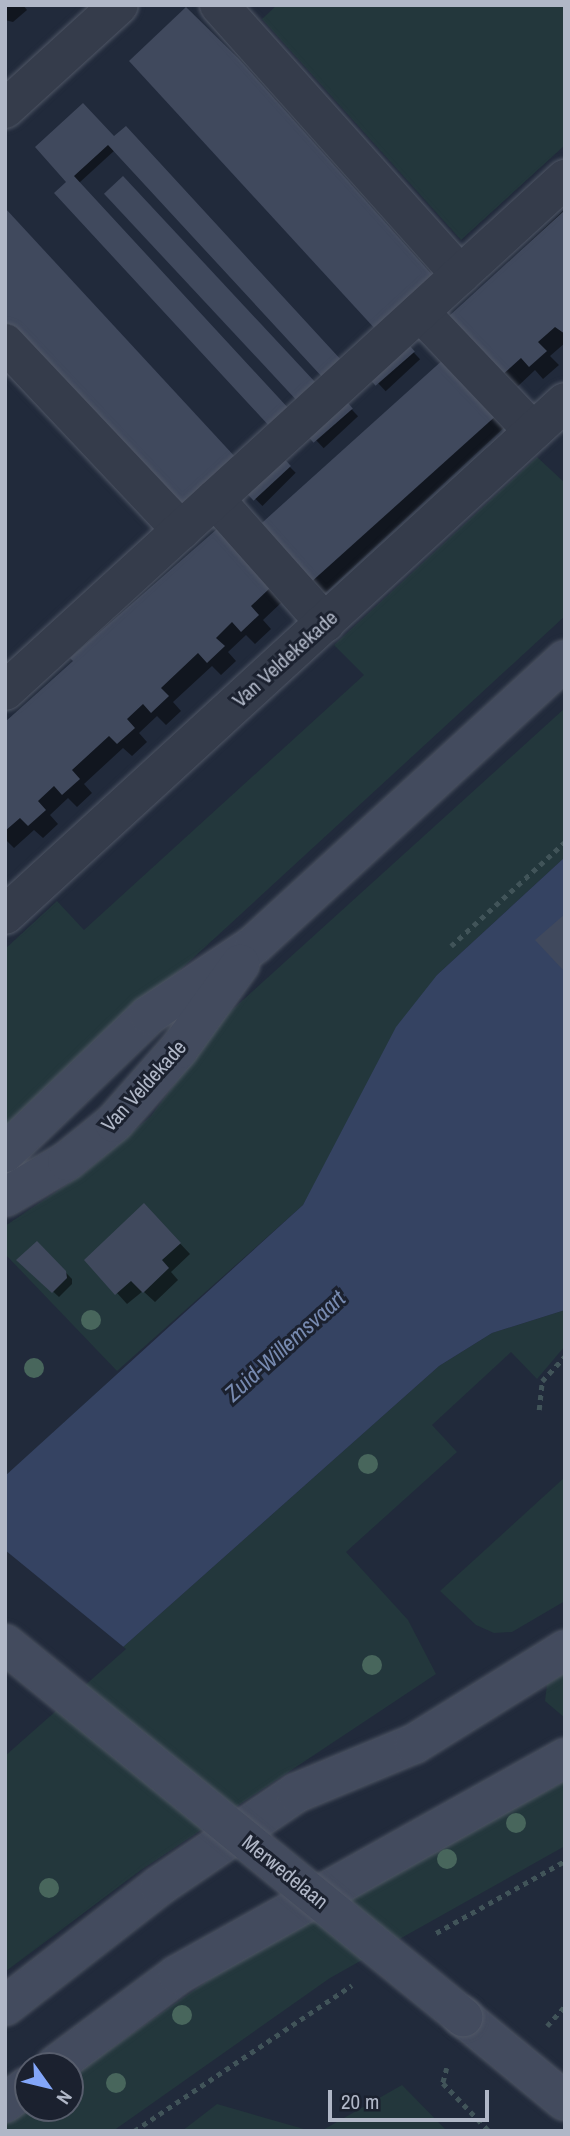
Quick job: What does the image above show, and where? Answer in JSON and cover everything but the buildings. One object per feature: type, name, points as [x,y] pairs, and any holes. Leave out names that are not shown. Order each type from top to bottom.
[{"type":"main road","points":[[5,1153],[149,1015],[254,945],[565,660]]},
{"type":"main road","name":"Van Veldekade","points":[[5,1197],[67,1161],[114,1123],[179,1049],[254,945]]},
{"type":"main road","name":"Merwedelaan","points":[[5,1644],[565,2101]]},
{"type":"main road","points":[[5,2006],[159,1886],[296,1793],[414,1744],[565,1650]]},
{"type":"main road","points":[[74,2052],[177,1975],[565,1758]]},
{"type":"street","points":[[5,109],[119,5]]},
{"type":"street","points":[[219,5],[460,275]]},
{"type":"street","points":[[5,691],[565,179]]},
{"type":"street","points":[[420,312],[533,431]]},
{"type":"street","points":[[5,343],[181,530]]},
{"type":"street","name":"Van Veldekekade","points":[[12,895],[325,623],[565,402]]},
{"type":"street","points":[[215,499],[325,623]]},
{"type":"path","points":[[451,946],[565,842]]},
{"type":"path","points":[[539,1410],[542,1381],[565,1356]]},
{"type":"path","points":[[426,1939],[565,1861]]},
{"type":"path","points":[[134,2131],[358,1981]]},
{"type":"path","points":[[558,2013],[565,2006]]},
{"type":"green space","points":[[277,5],[565,5],[565,145],[461,240],[262,19]]},
{"type":"green space","points":[[537,457],[565,483],[565,616],[5,1131],[5,949],[57,901],[84,930],[364,675],[334,645]]},
{"type":"green space","points":[[565,708],[565,857],[437,975],[303,1205],[117,1371],[5,1254],[5,1226],[84,1173],[151,1116],[222,1019]]},
{"type":"green space","points":[[565,1310],[565,1346],[537,1379],[511,1352],[432,1425],[457,1452],[346,1552],[408,1620],[436,1674],[141,1870],[5,1972],[5,1752],[439,1366],[492,1333]]},
{"type":"green space","points":[[565,1477],[565,1601],[512,1632],[494,1633],[476,1625],[440,1591]]},
{"type":"green space","points":[[565,1673],[565,1718],[545,1701],[547,1684]]},
{"type":"green space","points":[[565,1781],[565,1846],[330,1978],[113,2131],[5,2131],[5,2124],[14,2118],[14,2122],[84,2122],[84,2067],[270,1937]]},
{"type":"green space","points":[[402,2085],[447,2131],[321,2131]]},
{"type":"green space","points":[[217,2104],[311,2131],[182,2131]]},
{"type":"water","name":"Zuid-Willemsvaart","points":[[565,857],[565,1310],[492,1333],[439,1366],[5,1752],[5,1476],[303,1205],[396,1027],[437,975]]},
{"type":"pier","points":[[5,1550],[126,1649],[5,1756]]}]
